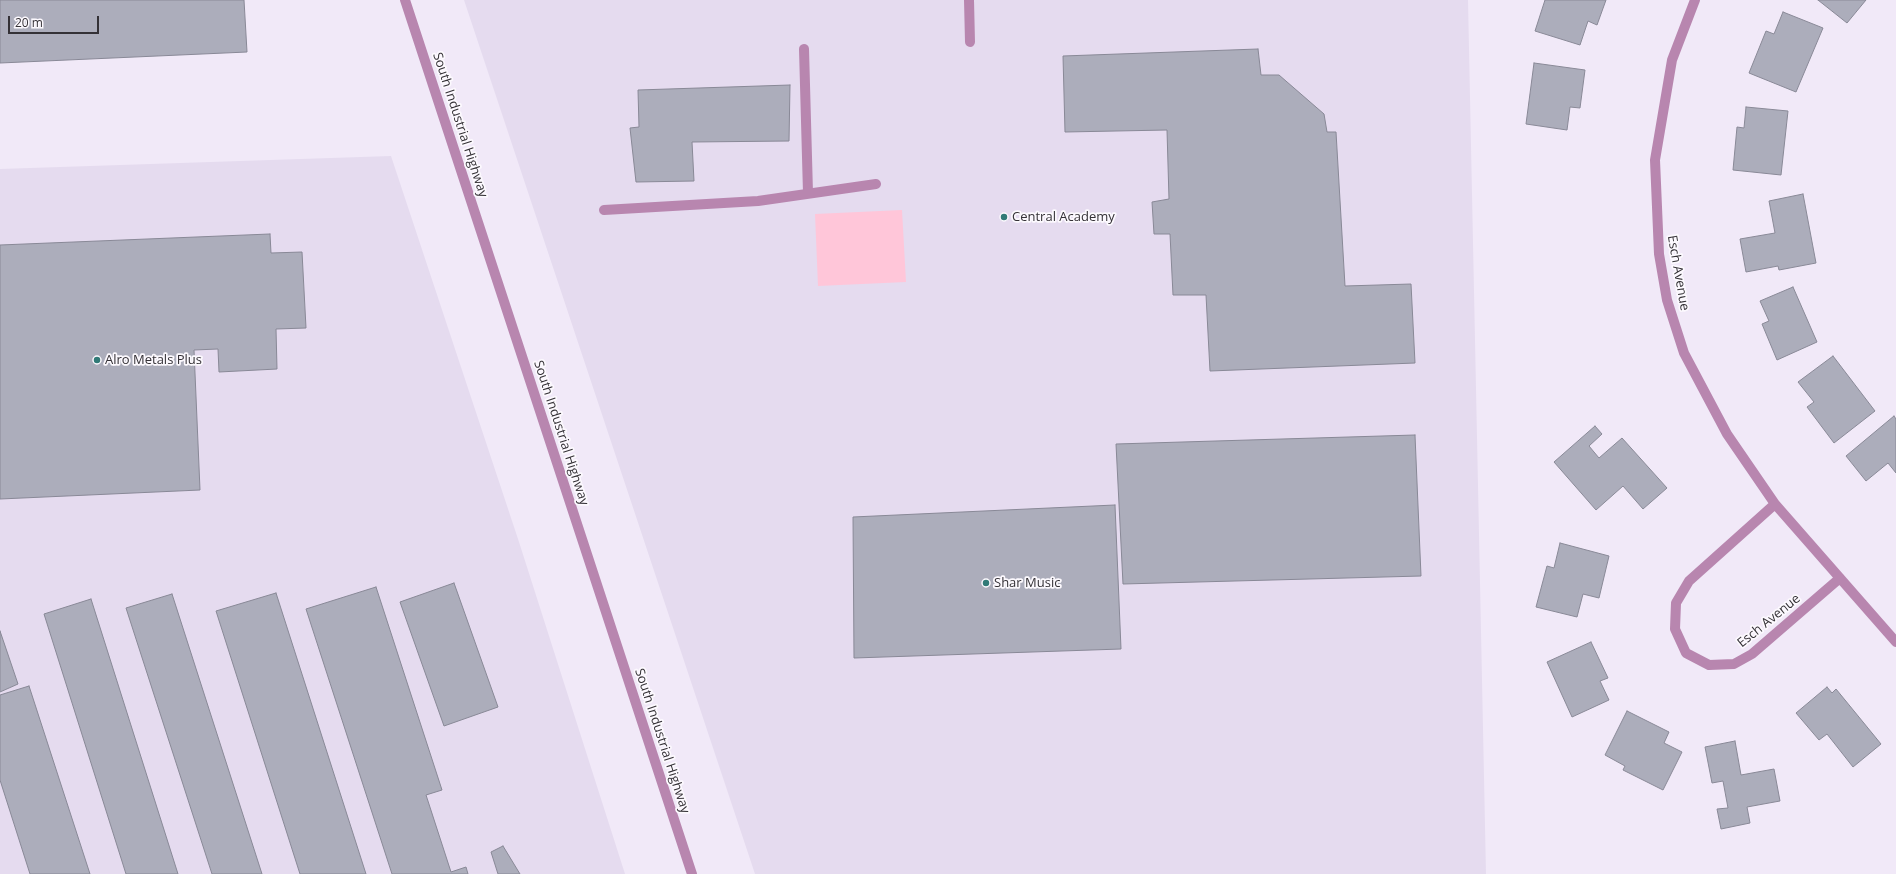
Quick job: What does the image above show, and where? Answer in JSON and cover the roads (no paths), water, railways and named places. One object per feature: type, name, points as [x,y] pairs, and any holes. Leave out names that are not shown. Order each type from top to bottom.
[{"type":"street","name":"South Industrial Highway","points":[[406,0],[692,874]]},
{"type":"street","points":[[969,0],[970,42]]},
{"type":"street","name":"Esch Avenue","points":[[1695,0],[1672,60],[1655,160],[1659,254],[1667,300],[1684,353],[1727,434],[1775,504],[1896,642]]},
{"type":"street","points":[[804,49],[808,192]]},
{"type":"street","points":[[604,210],[758,201],[808,192],[876,184]]},
{"type":"street","name":"Esch Avenue","points":[[1775,504],[1689,581],[1676,603],[1675,628],[1686,653],[1709,665],[1734,664],[1752,654],[1840,578]]},
{"type":"place","name":"Central Academy","points":[[1004,217]]},
{"type":"place","name":"Alro Metals Plus","points":[[97,360]]},
{"type":"place","name":"Shar Music","points":[[986,583]]}]
